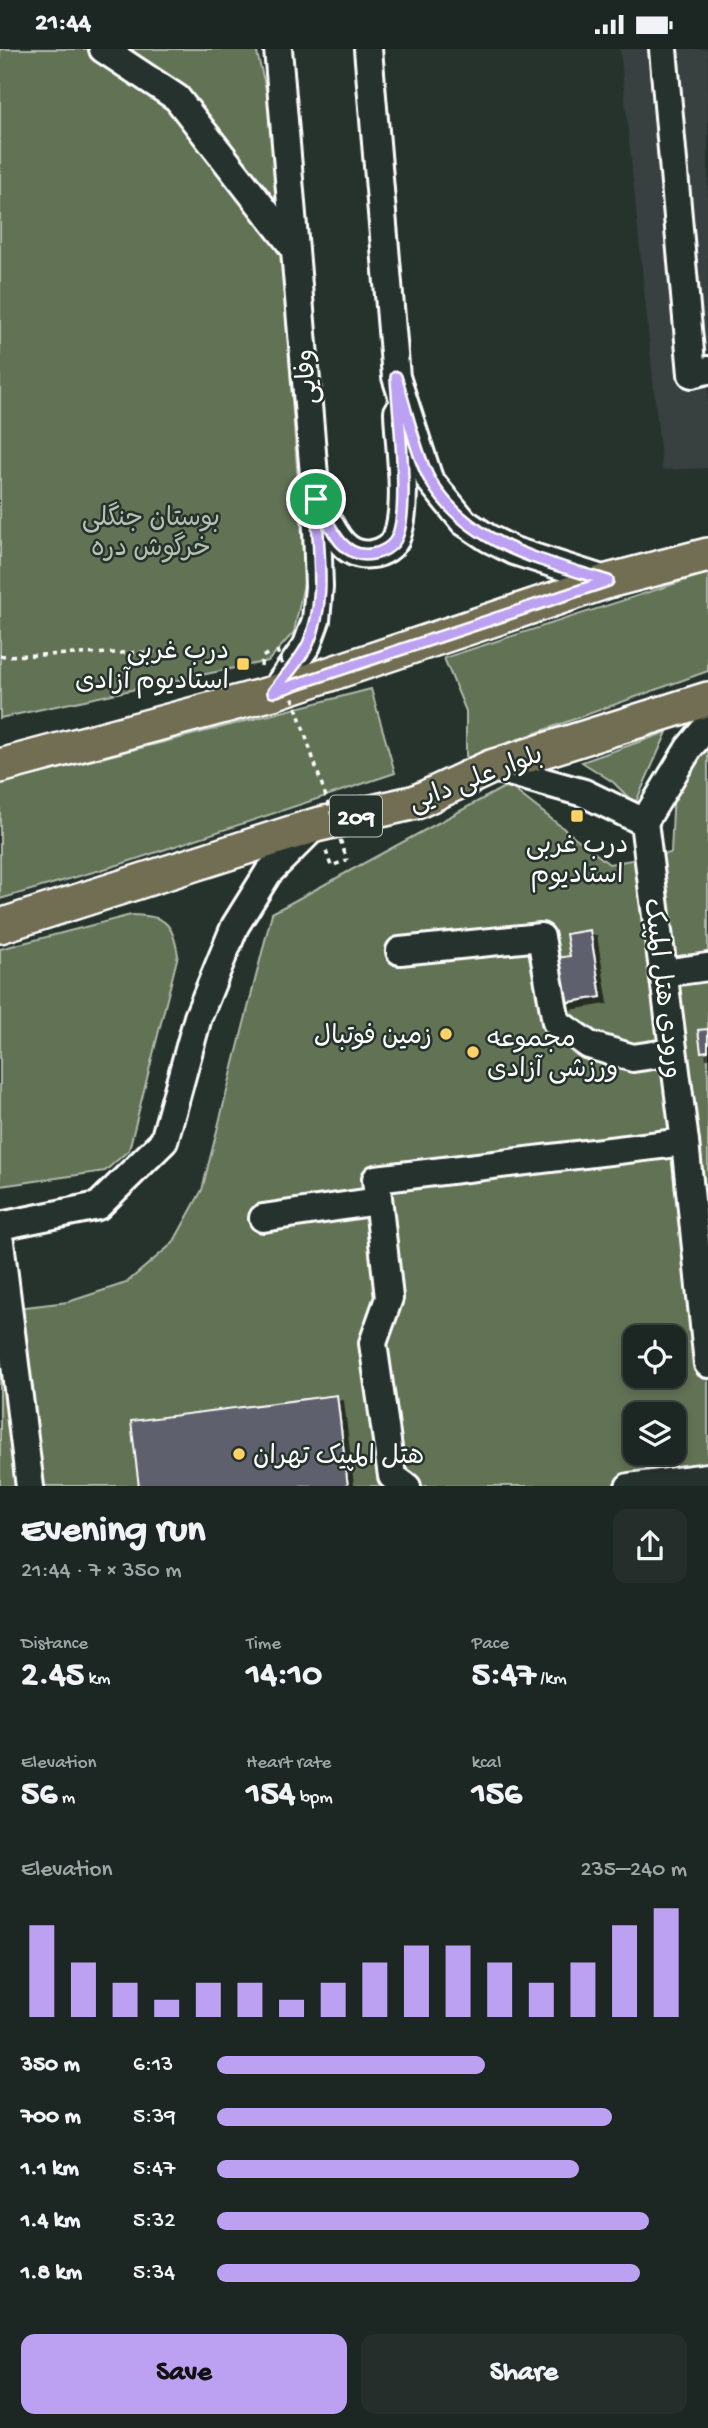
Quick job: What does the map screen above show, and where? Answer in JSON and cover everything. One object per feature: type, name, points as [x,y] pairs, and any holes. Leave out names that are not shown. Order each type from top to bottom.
[{"type":"main road","points":[[0,766],[273,692],[608,581],[708,555]]},
{"type":"main road","name":"بلوار علی دایی","points":[[0,926],[316,825],[416,802],[491,767],[708,699]]},
{"type":"street","points":[[103,49],[177,98],[294,248]]},
{"type":"street","name":"وفایی","points":[[273,692],[307,645],[316,620],[318,587],[316,499],[278,49]]},
{"type":"street","points":[[316,499],[345,549],[363,556],[382,553],[397,539],[402,510],[396,377],[368,49]]},
{"type":"street","points":[[663,49],[692,374],[708,370]]},
{"type":"street","points":[[396,377],[429,479],[464,522],[514,551],[608,581]]},
{"type":"street","points":[[491,767],[584,793],[644,822],[689,748],[708,725]]},
{"type":"street","name":"ورودی هتل المپیک","points":[[644,822],[685,1142],[708,1364]]},
{"type":"street","points":[[0,1226],[99,1206],[163,1141],[198,1017],[234,926],[268,873],[316,825]]},
{"type":"street","points":[[400,951],[541,937],[556,1022],[589,1045],[633,1058],[673,1052]]},
{"type":"street","points":[[664,973],[708,968]]},
{"type":"street","points":[[407,1486],[392,1476],[373,1343],[389,1298],[376,1179],[685,1142]]},
{"type":"street","points":[[263,1218],[378,1201]]},
{"type":"street","points":[[0,1242],[5,1322],[30,1486]]},
{"type":"street","points":[[629,1486],[708,1476]]},
{"type":"path","points":[[277,650],[347,860],[331,866]]},
{"type":"path","points":[[0,656],[157,652]]},
{"type":"shaded area","points":[[620,49],[708,49],[708,468],[662,470]]},
{"type":"green space","name":"بوستان جنگلی خرگوش دره","points":[[0,49],[256,49],[271,109],[305,578],[294,632],[268,661],[0,718]]},
{"type":"green space","points":[[708,573],[708,671],[466,758],[466,711],[444,658]]},
{"type":"green space","points":[[371,689],[395,773],[121,864],[0,899],[0,784]]},
{"type":"green space","points":[[667,732],[635,804],[613,782],[582,762]]},
{"type":"green space","name":"مجموعه ورزشی آزادی","points":[[708,739],[708,1486],[0,1486],[0,1310],[68,1302],[126,1283],[173,1243],[202,1190],[272,913],[508,785],[609,864],[671,853],[674,789]]},
{"type":"green space","points":[[131,915],[152,917],[165,923],[173,935],[178,955],[129,1150],[105,1171],[0,1186],[0,949]]},
{"type":"building","points":[[590,930],[601,997],[563,1003],[557,958],[570,956],[566,934]]},
{"type":"building","points":[[708,1029],[708,1051],[701,1052],[698,1030]]},
{"type":"building","name":"هتل المپیک تهران","points":[[337,1395],[348,1486],[139,1486],[131,1421]]},
{"type":"place","name":"درب غربی استادیوم آزادی","points":[[243,664]]},
{"type":"place","name":"درب غربی استادیوم","points":[[577,816]]},
{"type":"place","name":"زمین فوتبال","points":[[446,1034]]},
{"type":"place","name":"مجموعه ورزشی آزادی","points":[[473,1052]]},
{"type":"place","name":"هتل المپیک تهران","points":[[239,1454]]},
{"type":"route","points":[[396,377],[429,479],[464,522],[514,551],[608,581],[273,692],[307,645],[316,620],[316,499],[345,549],[363,556],[382,553],[397,539],[402,510],[396,377]]}]
